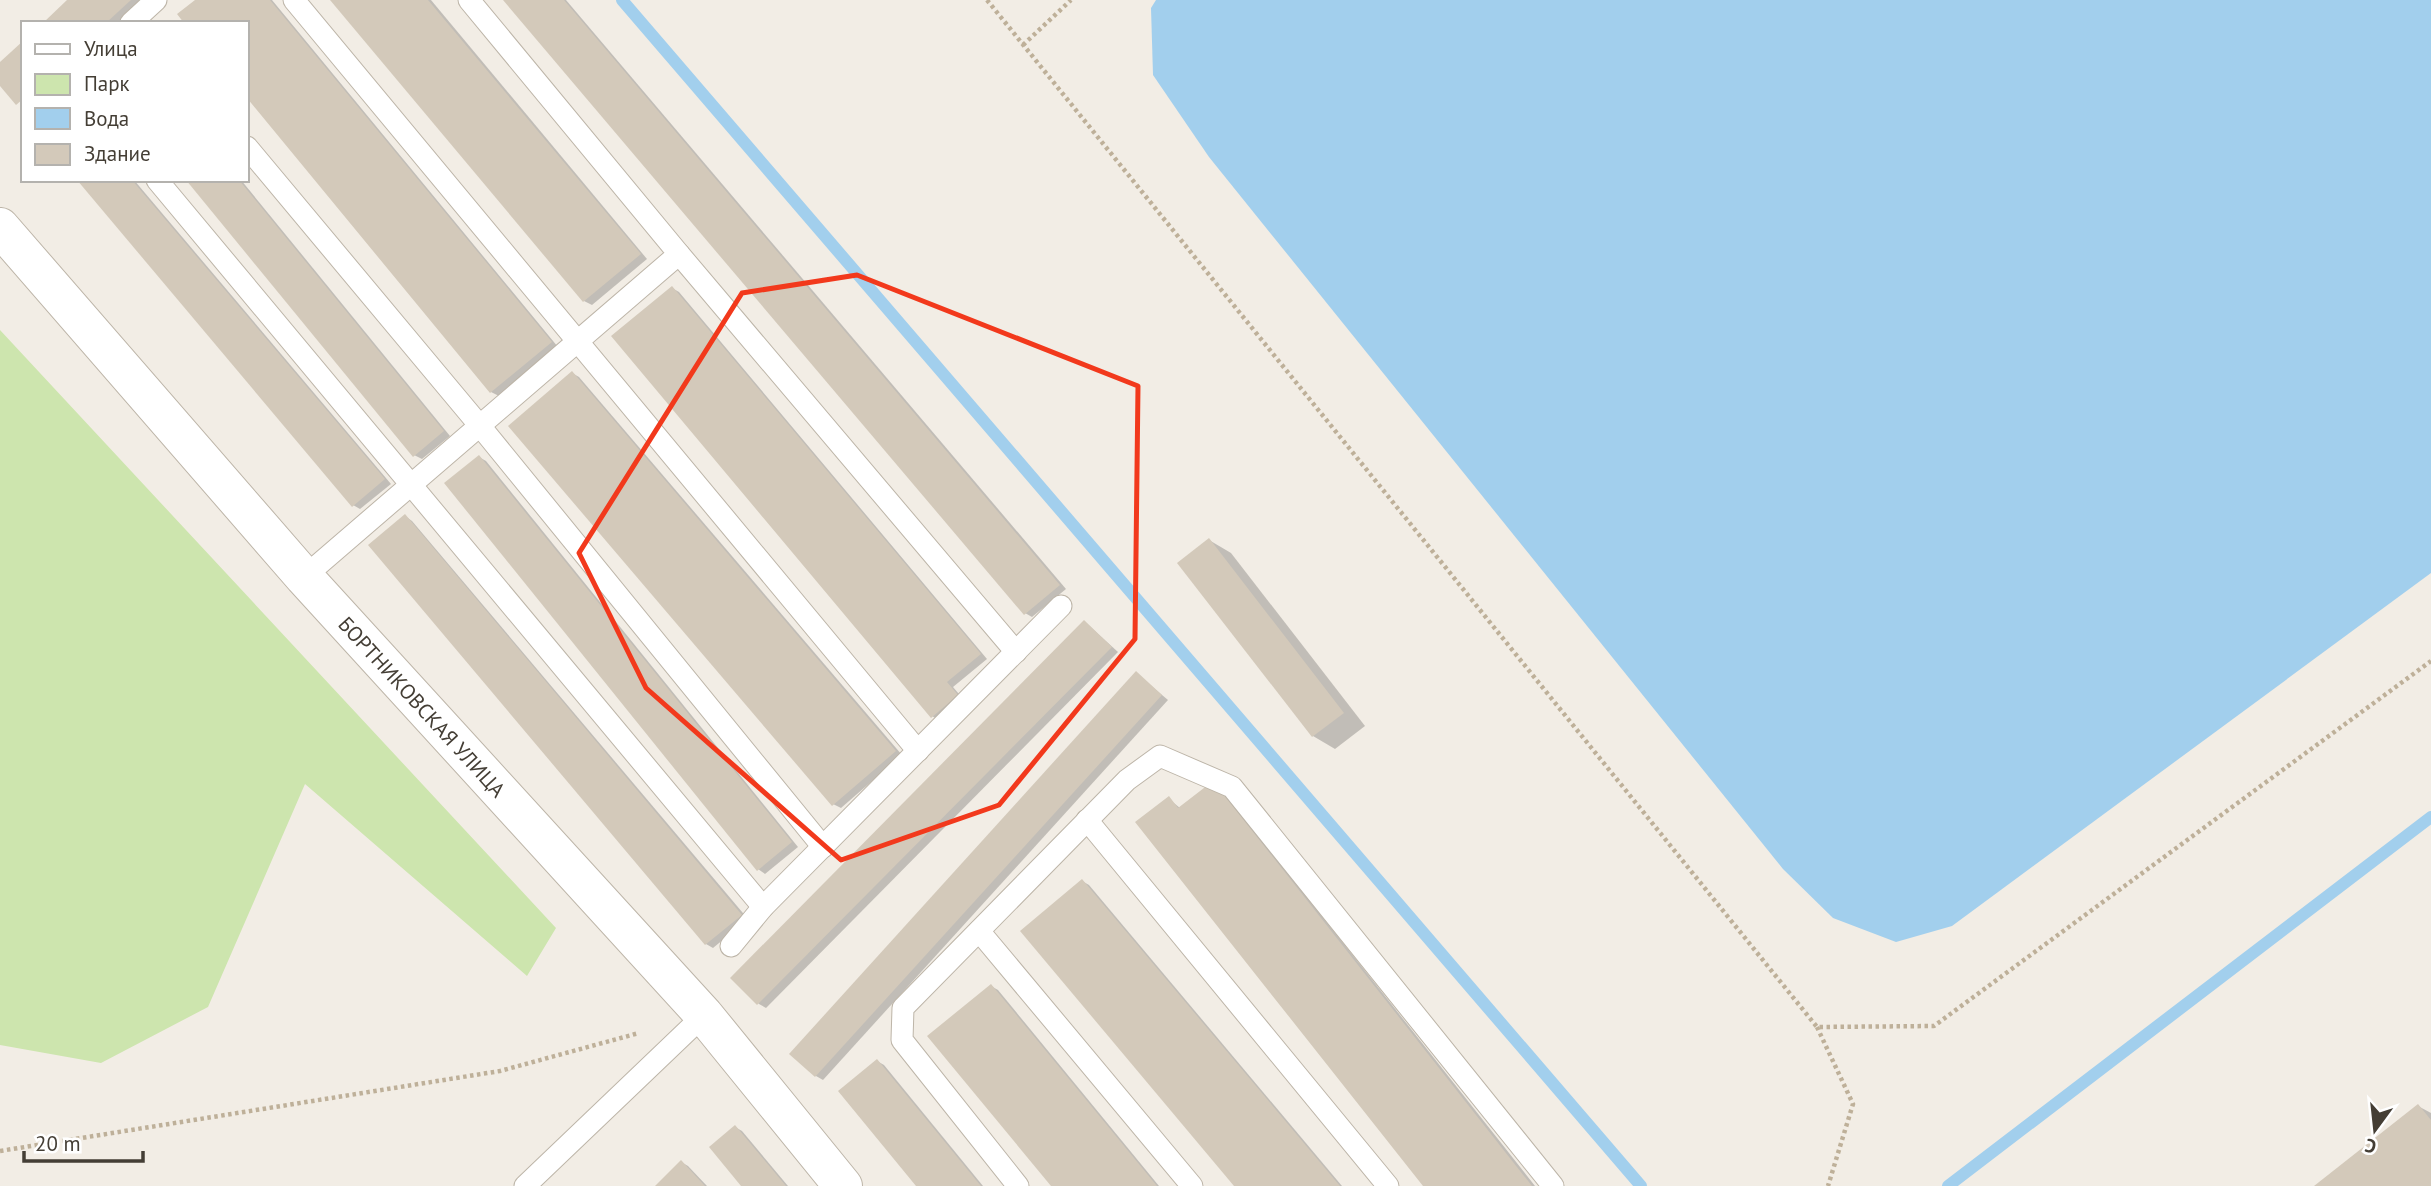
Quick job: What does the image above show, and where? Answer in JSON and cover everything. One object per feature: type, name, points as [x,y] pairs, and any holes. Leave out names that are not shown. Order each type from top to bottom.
[{"type":"street","name":"БОРТНИКОВСКАЯ УЛИЦА","points":[[0,227],[304,577],[704,1016],[843,1186]]},
{"type":"lane","points":[[137,21],[156,0]]},
{"type":"lane","points":[[294,0],[918,751]]},
{"type":"lane","points":[[469,0],[1016,652]]},
{"type":"lane","points":[[248,148],[480,426],[823,847]]},
{"type":"lane","points":[[159,182],[763,907]]},
{"type":"lane","points":[[304,577],[680,254]]},
{"type":"lane","points":[[731,946],[763,907],[1061,606]]},
{"type":"lane","points":[[1018,1186],[902,1040],[903,1008],[1126,780],[1160,757],[1232,787],[1553,1186]]},
{"type":"lane","points":[[1087,820],[1388,1186]]},
{"type":"lane","points":[[979,931],[1192,1186]]},
{"type":"lane","points":[[525,1186],[704,1016]]},
{"type":"path","points":[[987,0],[1816,1027],[1853,1104],[1828,1186]]},
{"type":"path","points":[[1023,45],[1071,0]]},
{"type":"path","points":[[1816,1027],[1934,1026],[2431,661]]},
{"type":"path","points":[[0,1151],[500,1071],[640,1033]]},
{"type":"highlighted area","points":[[857,275],[1138,386],[1135,639],[999,805],[841,860],[646,688],[579,553],[742,293]]},
{"type":"green space","points":[[0,330],[556,928],[527,976],[305,784],[208,1007],[101,1063],[0,1045]]},
{"type":"water","points":[[1156,0],[2431,0],[2431,573],[1952,926],[1896,942],[1833,918],[1783,869],[1209,157],[1153,75],[1151,8]]},
{"type":"building","points":[[67,0],[131,0],[108,21],[45,21]]},
{"type":"building","points":[[195,0],[270,0],[552,342],[490,393],[248,99],[248,21],[182,21],[177,14]]},
{"type":"building","points":[[330,0],[428,0],[641,254],[583,302]]},
{"type":"building","points":[[503,0],[564,0],[1060,585],[1024,615]]},
{"type":"building","points":[[21,43],[21,101],[16,105],[0,86],[0,62]]},
{"type":"building","points":[[79,182],[134,182],[385,479],[352,507]]},
{"type":"building","points":[[188,182],[241,182],[444,431],[413,457]]},
{"type":"building","points":[[672,286],[981,654],[947,682],[958,695],[931,718],[611,336]]},
{"type":"building","points":[[572,371],[896,751],[832,806],[508,426]]},
{"type":"building","points":[[479,455],[792,842],[757,871],[444,483]]},
{"type":"building","points":[[405,514],[742,915],[705,945],[368,545]]},
{"type":"building","points":[[1209,538],[1344,713],[1312,737],[1177,563]]},
{"type":"building","points":[[1084,620],[1112,647],[757,1005],[730,978]]},
{"type":"building","points":[[1136,671],[1162,695],[815,1077],[789,1054]]},
{"type":"building","points":[[1213,781],[1532,1186],[1423,1186],[1135,822],[1169,796],[1178,808]]},
{"type":"building","points":[[1082,879],[1340,1186],[1234,1186],[1020,931]]},
{"type":"building","points":[[991,984],[1157,1186],[1051,1186],[927,1036]]},
{"type":"building","points":[[877,1059],[981,1186],[916,1186],[838,1091]]},
{"type":"building","points":[[2418,1104],[2431,1120],[2431,1186],[2314,1186]]},
{"type":"building","points":[[735,1125],[786,1186],[741,1186],[709,1147]]},
{"type":"building","points":[[681,1160],[705,1186],[655,1186]]},
{"type":"waterway","points":[[622,0],[1641,1186]]},
{"type":"waterway","points":[[1948,1186],[2431,817]]}]
